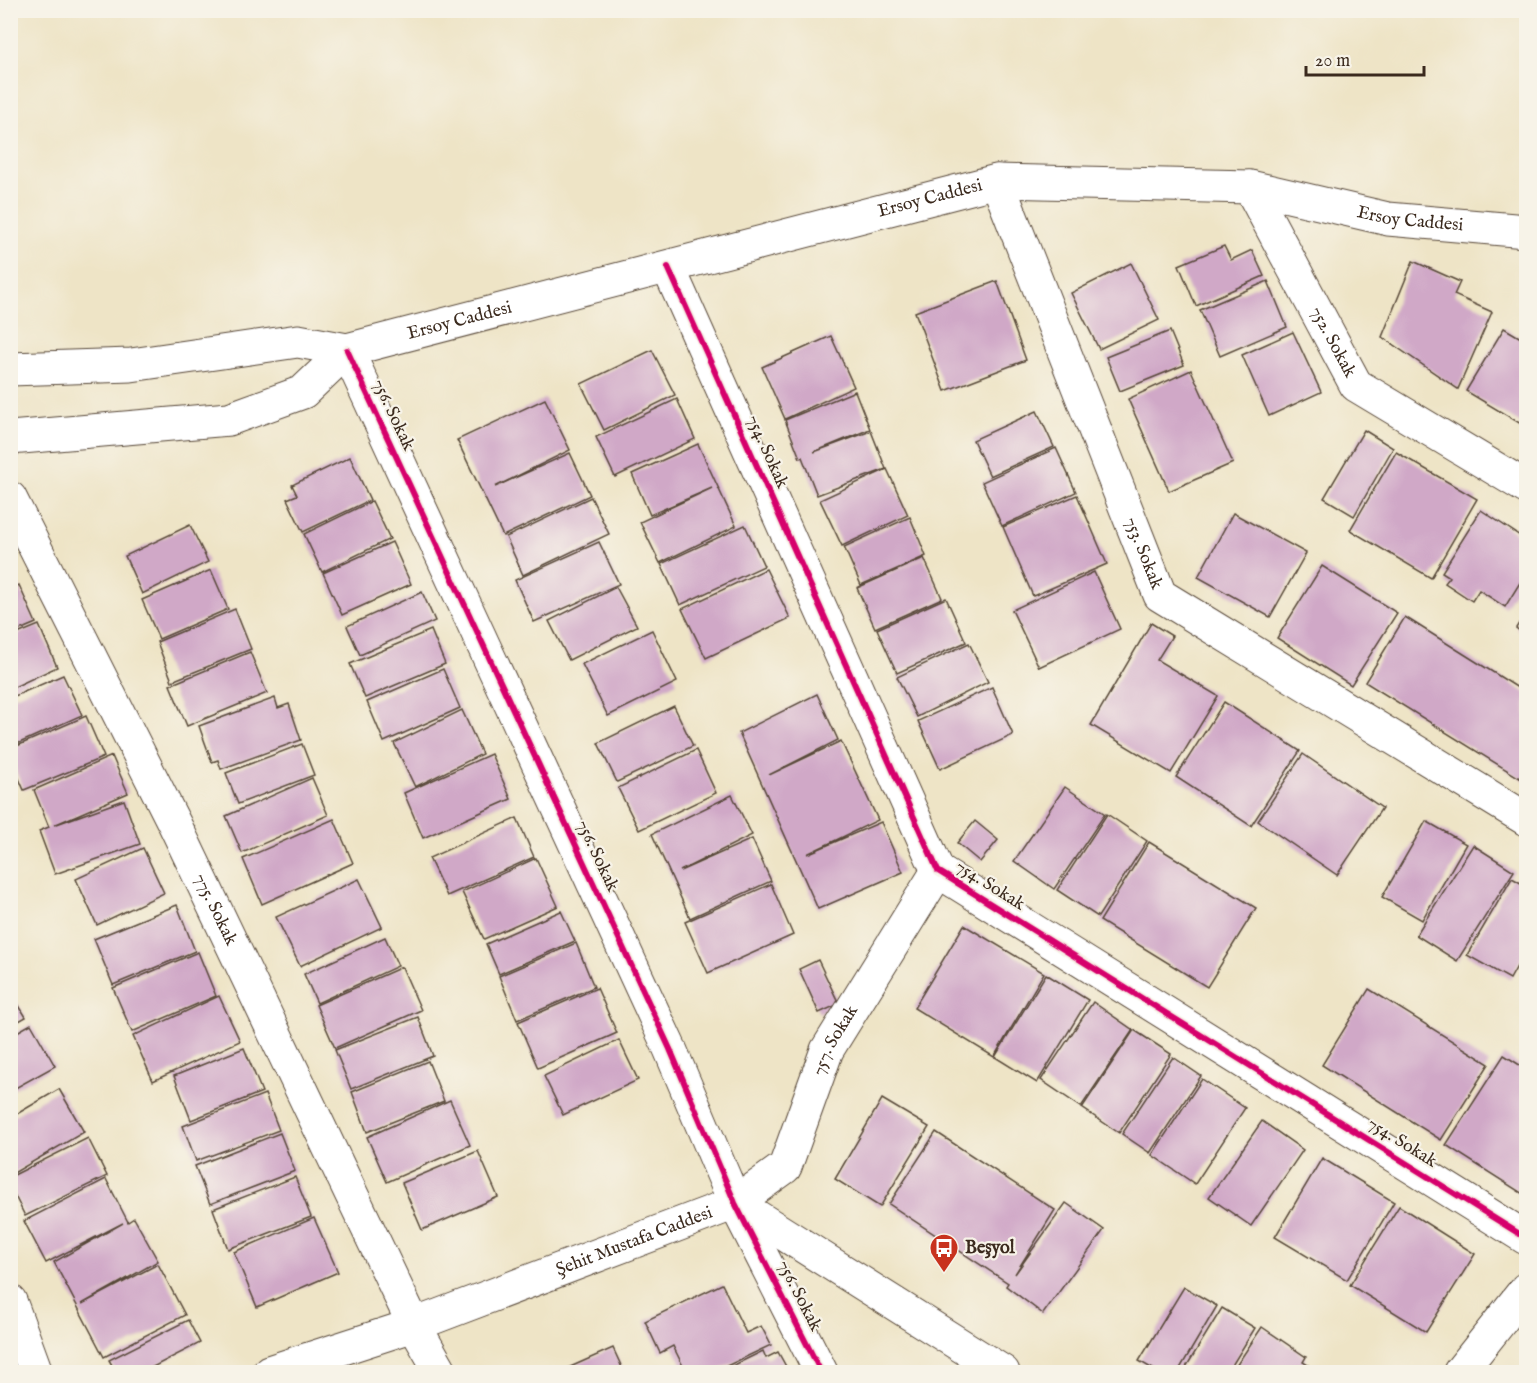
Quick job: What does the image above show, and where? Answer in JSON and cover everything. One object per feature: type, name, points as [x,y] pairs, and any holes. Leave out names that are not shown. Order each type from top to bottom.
[{"type":"street","name":"Ersoy Caddesi","points":[[10,369],[131,365],[298,341],[347,350],[997,181],[1250,187],[1388,219],[1527,231]]},
{"type":"street","name":"753. Sokak","points":[[997,181],[1160,595],[1527,819]]},
{"type":"street","name":"752. Sokak","points":[[1250,187],[1356,385],[1527,487]]},
{"type":"street","name":"754. Sokak","points":[[668,267],[938,871],[1527,1238]]},
{"type":"street","name":"Ersoy Caddesi","points":[[10,438],[229,419],[303,392],[347,350]]},
{"type":"street","name":"756. Sokak","points":[[347,350],[670,1049],[735,1203],[821,1372]]},
{"type":"street","name":"775. Sokak","points":[[10,498],[175,825],[414,1325],[441,1372]]},
{"type":"street","name":"757. Sokak","points":[[735,1203],[785,1167],[827,1050],[938,871]]},
{"type":"street","name":"Şehit Mustafa Caddesi","points":[[269,1372],[414,1325],[735,1203],[1003,1372]]},
{"type":"street","points":[[1460,1372],[1527,1289]]},
{"type":"street","points":[[10,1301],[36,1372]]},
{"type":"street","points":[[10,1361],[18,1372]]},
{"type":"building","points":[[1224,246],[1231,260],[1252,250],[1264,276],[1196,306],[1179,265]]},
{"type":"building","points":[[1413,261],[1460,282],[1454,295],[1492,312],[1458,389],[1382,337]]},
{"type":"building","points":[[1131,263],[1159,320],[1099,349],[1071,293]]},
{"type":"building","points":[[997,281],[1026,360],[945,391],[915,312]]},
{"type":"building","points":[[1268,281],[1287,327],[1220,356],[1200,310]]},
{"type":"building","points":[[1504,328],[1526,341],[1526,427],[1466,391]]},
{"type":"building","points":[[1170,331],[1184,365],[1120,391],[1106,357]]},
{"type":"building","points":[[1293,332],[1321,392],[1269,416],[1242,355]]},
{"type":"building","points":[[831,336],[854,387],[785,419],[762,367]]},
{"type":"building","points":[[652,350],[675,395],[604,430],[581,384]]},
{"type":"building","points":[[1191,370],[1233,463],[1169,491],[1128,399]]},
{"type":"building","points":[[855,391],[870,429],[814,452],[871,431],[886,469],[817,495],[785,420]]},
{"type":"building","points":[[545,399],[570,450],[495,487],[570,453],[590,495],[503,536],[457,440]]},
{"type":"building","points":[[677,399],[695,439],[615,477],[596,437]]},
{"type":"building","points":[[1037,411],[1054,447],[990,476],[973,440]]},
{"type":"building","points":[[1364,430],[1393,448],[1354,516],[1324,498]]},
{"type":"building","points":[[698,444],[736,526],[660,563],[640,522],[712,488],[650,515],[632,474]]},
{"type":"building","points":[[1056,448],[1076,492],[1002,526],[982,482]]},
{"type":"building","points":[[1396,452],[1477,499],[1431,578],[1350,530]]},
{"type":"building","points":[[350,457],[370,500],[303,532],[287,499],[297,495],[292,485]]},
{"type":"building","points":[[887,469],[908,515],[842,546],[820,500]]},
{"type":"building","points":[[1077,495],[1107,564],[1033,596],[1003,527]]},
{"type":"building","points":[[591,497],[609,534],[523,575],[506,537]]},
{"type":"building","points":[[372,501],[390,539],[322,572],[304,534]]},
{"type":"building","points":[[1481,510],[1526,540],[1526,573],[1505,607],[1479,590],[1472,601],[1445,583],[1450,577],[1442,572]]},
{"type":"building","points":[[1233,513],[1306,553],[1270,617],[1198,577]]},
{"type":"building","points":[[910,517],[926,556],[861,585],[844,547]]},
{"type":"building","points":[[190,525],[208,562],[142,594],[125,556]]},
{"type":"building","points":[[745,525],[764,566],[680,605],[661,564]]},
{"type":"building","points":[[392,542],[411,584],[342,615],[323,573]]},
{"type":"building","points":[[599,542],[619,584],[534,622],[515,580]]},
{"type":"building","points":[[924,558],[942,598],[875,628],[857,588]]},
{"type":"building","points":[[1322,566],[1397,613],[1351,685],[1277,638]]},
{"type":"building","points":[[766,569],[790,618],[706,658],[682,609]]},
{"type":"building","points":[[211,570],[228,609],[159,639],[142,600]]},
{"type":"building","points":[[1094,572],[1120,629],[1039,667],[1012,610]]},
{"type":"building","points":[[19,585],[36,623],[10,634],[10,589]]},
{"type":"building","points":[[616,587],[637,626],[569,660],[549,621]]},
{"type":"building","points":[[422,592],[435,621],[360,655],[347,626]]},
{"type":"building","points":[[946,598],[966,642],[897,673],[877,629]]},
{"type":"building","points":[[235,609],[251,649],[172,681],[157,642]]},
{"type":"building","points":[[1526,612],[1526,636],[1516,628]]},
{"type":"building","points":[[1405,617],[1526,693],[1526,782],[1365,682]]},
{"type":"building","points":[[1151,623],[1172,636],[1157,660],[1218,696],[1171,773],[1091,725]]},
{"type":"building","points":[[39,625],[57,667],[10,689],[10,637]]},
{"type":"building","points":[[431,630],[445,664],[365,698],[350,664]]},
{"type":"building","points":[[652,630],[677,682],[608,716],[582,664]]},
{"type":"building","points":[[969,643],[988,682],[917,717],[897,677]]},
{"type":"building","points":[[250,652],[267,693],[187,726],[170,685]]},
{"type":"building","points":[[443,669],[460,708],[384,742],[367,702]]},
{"type":"building","points":[[63,675],[82,715],[17,744],[10,728],[10,698]]},
{"type":"building","points":[[992,687],[1013,735],[940,769],[918,721]]},
{"type":"building","points":[[817,694],[838,740],[769,775],[841,741],[878,820],[807,854],[881,822],[903,872],[818,909],[739,733]]},
{"type":"building","points":[[275,698],[278,708],[289,704],[301,740],[221,769],[218,760],[212,762],[199,726]]},
{"type":"building","points":[[1224,702],[1300,751],[1251,826],[1176,777]]},
{"type":"building","points":[[674,706],[693,746],[617,782],[598,743]]},
{"type":"building","points":[[462,710],[482,754],[415,787],[394,743]]},
{"type":"building","points":[[86,716],[104,757],[24,790],[10,758],[10,749]]},
{"type":"building","points":[[302,744],[314,775],[238,804],[226,773]]},
{"type":"building","points":[[696,750],[716,793],[639,830],[618,788]]},
{"type":"building","points":[[491,754],[511,799],[423,838],[404,793]]},
{"type":"building","points":[[1303,754],[1382,808],[1337,875],[1258,821]]},
{"type":"building","points":[[112,756],[128,793],[54,825],[124,800],[140,844],[55,874],[39,831],[49,827],[34,790]]},
{"type":"building","points":[[312,778],[328,815],[242,853],[226,816]]},
{"type":"building","points":[[1065,787],[1105,814],[1054,889],[1014,861]]},
{"type":"building","points":[[732,795],[752,835],[680,871],[752,839],[771,881],[690,918],[652,834]]},
{"type":"building","points":[[1107,814],[1147,841],[1098,917],[1057,890]]},
{"type":"building","points":[[517,818],[534,857],[447,896],[429,858]]},
{"type":"building","points":[[334,819],[353,863],[262,904],[243,859]]},
{"type":"building","points":[[975,821],[998,840],[980,862],[957,843]]},
{"type":"building","points":[[1426,821],[1466,844],[1422,920],[1382,897]]},
{"type":"building","points":[[1149,842],[1256,908],[1207,987],[1100,921]]},
{"type":"building","points":[[1473,845],[1514,871],[1457,961],[1416,935]]},
{"type":"building","points":[[143,848],[164,893],[97,925],[76,879]]},
{"type":"building","points":[[536,858],[558,906],[484,939],[462,892]]},
{"type":"building","points":[[1512,878],[1526,886],[1526,950],[1510,979],[1467,955]]},
{"type":"building","points":[[359,879],[382,927],[300,966],[276,917]]},
{"type":"building","points":[[771,884],[793,935],[708,973],[685,922]]},
{"type":"building","points":[[177,905],[195,951],[113,985],[94,939]]},
{"type":"building","points":[[561,911],[575,941],[499,974],[486,944]]},
{"type":"building","points":[[964,925],[1044,973],[994,1057],[914,1008]]},
{"type":"building","points":[[385,937],[398,966],[317,1003],[304,974]]},
{"type":"building","points":[[576,943],[594,987],[517,1020],[499,976]]},
{"type":"building","points":[[198,952],[216,996],[132,1032],[113,988]]},
{"type":"building","points":[[818,960],[839,1004],[819,1013],[799,969]]},
{"type":"building","points":[[402,967],[421,1010],[335,1048],[316,1005]]},
{"type":"building","points":[[1046,974],[1088,1000],[1037,1083],[995,1057]]},
{"type":"building","points":[[597,988],[617,1033],[538,1068],[518,1022]]},
{"type":"building","points":[[1369,989],[1489,1064],[1441,1140],[1322,1065]]},
{"type":"building","points":[[10,991],[26,1017],[10,1026]]},
{"type":"building","points":[[219,996],[240,1041],[153,1081],[133,1036]]},
{"type":"building","points":[[1093,1002],[1133,1030],[1081,1107],[1041,1080]]},
{"type":"building","points":[[418,1017],[433,1056],[351,1089],[335,1050]]},
{"type":"building","points":[[31,1024],[55,1066],[10,1091],[10,1036]]},
{"type":"building","points":[[1134,1030],[1171,1054],[1119,1133],[1082,1108]]},
{"type":"building","points":[[619,1040],[638,1080],[563,1115],[544,1076]]},
{"type":"building","points":[[244,1048],[262,1092],[191,1120],[174,1076]]},
{"type":"building","points":[[1504,1055],[1526,1069],[1526,1196],[1446,1145]]},
{"type":"building","points":[[1173,1057],[1201,1076],[1150,1153],[1122,1134]]},
{"type":"building","points":[[428,1061],[444,1101],[367,1132],[352,1092]]},
{"type":"building","points":[[1202,1079],[1245,1108],[1195,1184],[1152,1155]]},
{"type":"building","points":[[59,1089],[84,1132],[12,1174],[10,1170],[10,1118]]},
{"type":"building","points":[[265,1094],[279,1130],[196,1161],[183,1126]]},
{"type":"building","points":[[882,1099],[929,1127],[880,1207],[835,1179]]},
{"type":"building","points":[[450,1100],[470,1145],[387,1182],[367,1137]]},
{"type":"building","points":[[1262,1121],[1303,1150],[1251,1226],[1209,1197]]},
{"type":"building","points":[[936,1132],[1055,1210],[1015,1274],[1066,1203],[1104,1230],[1043,1314],[1006,1286],[1008,1283],[889,1204]]},
{"type":"building","points":[[280,1133],[295,1171],[210,1204],[195,1166]]},
{"type":"building","points":[[88,1138],[107,1176],[25,1216],[10,1186],[10,1177]]},
{"type":"building","points":[[478,1151],[498,1197],[422,1230],[402,1183]]},
{"type":"building","points":[[1322,1158],[1394,1202],[1347,1280],[1275,1237]]},
{"type":"building","points":[[295,1177],[311,1217],[228,1249],[213,1209]]},
{"type":"building","points":[[106,1179],[128,1222],[134,1218],[158,1261],[82,1304],[158,1264],[185,1315],[104,1357],[54,1262],[123,1223],[46,1263],[24,1221]]},
{"type":"building","points":[[1399,1206],[1475,1254],[1426,1332],[1350,1285]]},
{"type":"building","points":[[314,1218],[338,1272],[257,1307],[234,1252]]},
{"type":"building","points":[[722,1284],[746,1333],[761,1326],[771,1345],[714,1372],[686,1372],[673,1346],[660,1353],[645,1321]]},
{"type":"building","points":[[1184,1287],[1217,1306],[1178,1372],[1158,1372],[1139,1361]]},
{"type":"building","points":[[1222,1308],[1255,1328],[1228,1372],[1183,1372]]},
{"type":"building","points":[[188,1320],[200,1343],[143,1372],[116,1372],[109,1360]]},
{"type":"building","points":[[1262,1327],[1306,1357],[1303,1362],[1319,1372],[1232,1372]]},
{"type":"building","points":[[613,1348],[624,1372],[559,1372]]},
{"type":"building","points":[[763,1351],[766,1358],[778,1352],[789,1372],[720,1372]]},
{"type":"cycle path","points":[[668,267],[938,871],[1526,1238]]},
{"type":"cycle path","points":[[347,350],[670,1049],[735,1203],[821,1372]]},
{"type":"place","name":"Beşyol","points":[[944,1274]]}]
